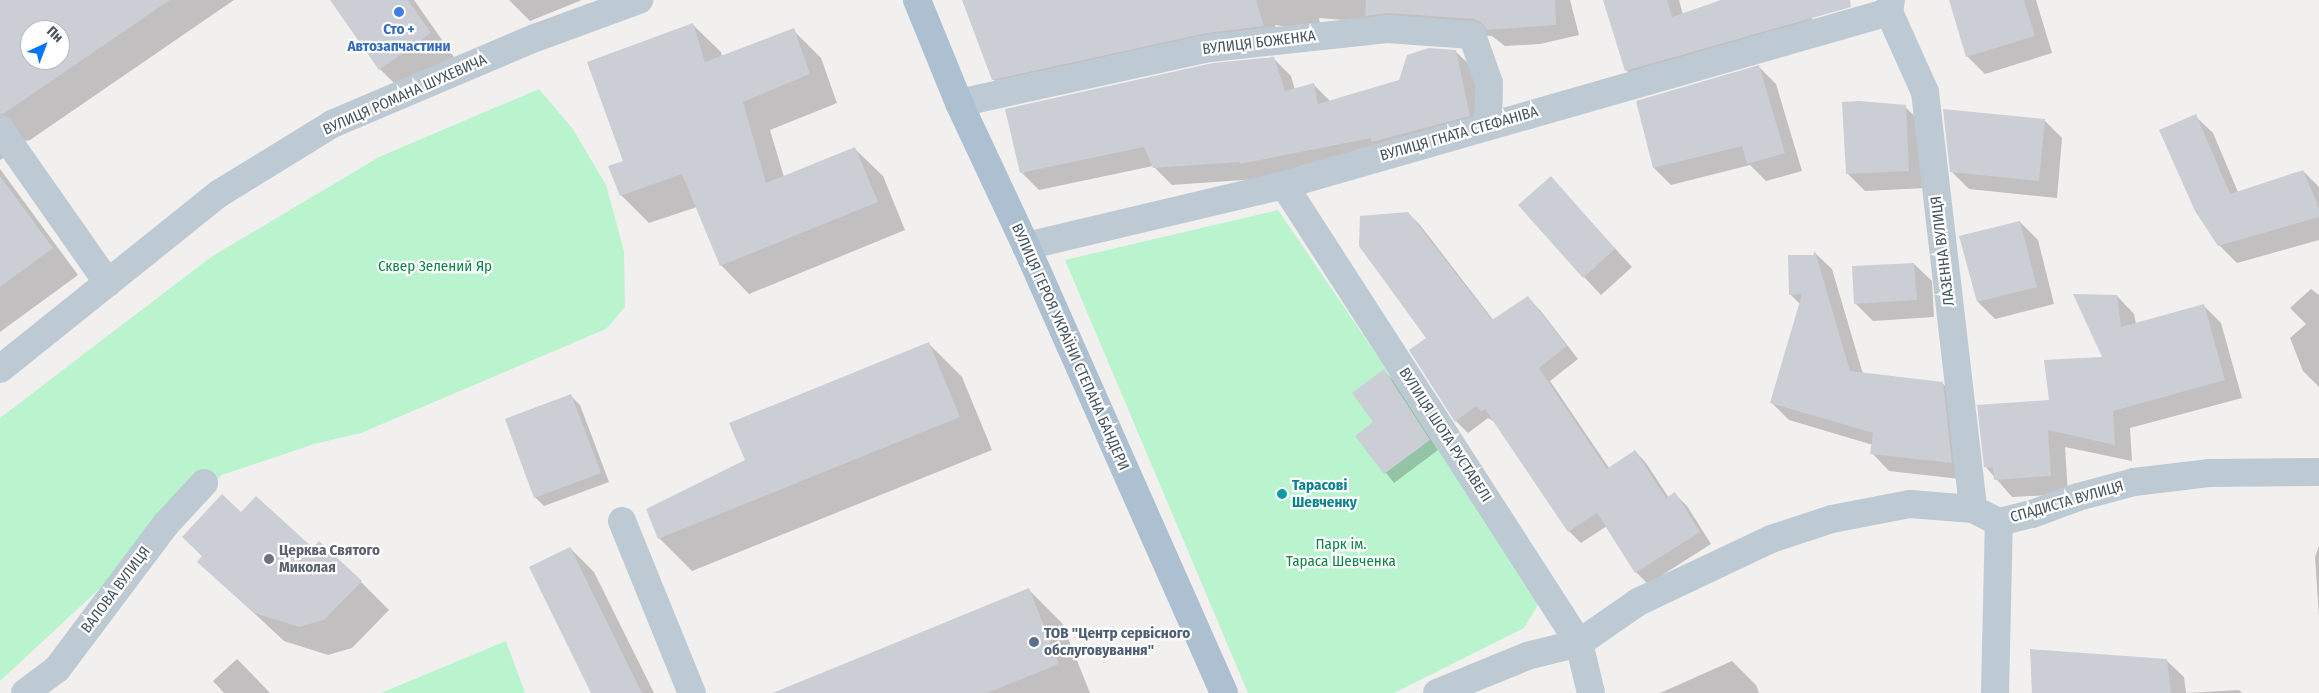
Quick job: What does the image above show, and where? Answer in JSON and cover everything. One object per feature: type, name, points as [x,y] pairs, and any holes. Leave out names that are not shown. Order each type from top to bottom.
[{"type":"main road","name":"ВУЛИЦЯ ГЕРОЯ УКРАЇНИ СТЕПАНА БАНДЕРИ","points":[[917,0],[960,104],[1026,246],[1224,693]]},
{"type":"street","name":"ВУЛИЦЯ РОМАНА ШУХЕВИЧА","points":[[3,361],[108,283],[220,193],[332,124],[535,38],[639,0]]},
{"type":"street","name":"ВУЛИЦЯ ГНАТА СТЕФАНІВА","points":[[1026,246],[1284,185],[1890,6]]},
{"type":"street","name":"ЛАЗЕННА ВУЛИЦЯ","points":[[1890,6],[1925,92],[1973,508]]},
{"type":"street","name":"ВУЛИЦЯ БОЖЕНКА","points":[[960,104],[1210,48],[1387,29],[1472,36],[1489,82],[1488,125]]},
{"type":"street","points":[[0,129],[108,283]]},
{"type":"street","name":"ВУЛИЦЯ ШОТА РУСТАВЕЛІ","points":[[1284,185],[1579,643],[1591,693]]},
{"type":"street","name":"СПАДИСТА ВУЛИЦЯ","points":[[1579,643],[1638,602],[1771,539],[1832,519],[1910,504],[1973,508],[1999,522],[2032,514],[2078,497],[2134,482],[2246,471],[2319,472]]},
{"type":"street","name":"ВАЛОВА ВУЛИЦЯ","points":[[26,693],[57,669],[166,524],[204,483]]},
{"type":"street","points":[[622,521],[692,693]]},
{"type":"street","points":[[1995,693],[1999,522]]},
{"type":"street","points":[[1437,693],[1527,656],[1579,643]]},
{"type":"green space","name":"Сквер Зелений Яр","points":[[539,89],[573,129],[606,185],[624,251],[625,307],[606,329],[361,433],[314,444],[222,475],[0,681],[0,418],[211,257],[379,157]]},
{"type":"green space","name":"Парк ім. Тараса Шевченка","points":[[1278,210],[1527,576],[1539,603],[1524,628],[1394,693],[1248,693],[1065,260]]},
{"type":"green space","points":[[506,641],[525,693],[381,693]]},
{"type":"building","points":[[0,0],[170,0],[70,68],[70,20],[20,20],[20,70],[67,70],[3,114],[0,114]]},
{"type":"building","points":[[330,0],[408,0],[431,33],[379,70]]},
{"type":"building","points":[[962,0],[1256,0],[1264,26],[1207,33],[992,80]]},
{"type":"building","points":[[1366,0],[1555,0],[1556,25],[1487,30],[1481,22],[1473,19],[1388,13],[1365,16]]},
{"type":"building","points":[[1603,0],[1667,0],[1672,17],[1721,0],[1850,0],[1851,7],[1625,71]]},
{"type":"building","points":[[1949,0],[2024,0],[2035,36],[1966,57]]},
{"type":"building","points":[[693,23],[705,62],[794,28],[810,74],[743,102],[766,183],[855,147],[878,202],[720,266],[682,174],[620,196],[608,166],[623,161],[587,62]]},
{"type":"building","points":[[1429,48],[1456,50],[1470,116],[1371,142],[1371,138],[1240,164],[1240,162],[1153,168],[1144,147],[1020,173],[1005,109],[1213,63],[1274,57],[1285,91],[1314,83],[1318,104],[1399,80],[1407,55]]},
{"type":"building","points":[[1759,65],[1785,153],[1747,164],[1742,146],[1653,168],[1636,101]]},
{"type":"building","points":[[1859,101],[1906,105],[1909,171],[1846,174],[1842,102]]},
{"type":"building","points":[[1943,109],[2045,119],[2039,181],[1950,172]]},
{"type":"building","points":[[2196,114],[2230,194],[2303,170],[2319,208],[2319,217],[2218,246],[2195,211],[2159,130]]},
{"type":"building","points":[[0,176],[53,248],[0,287]]},
{"type":"building","points":[[1551,176],[1615,249],[1583,278],[1518,205]]},
{"type":"building","points":[[1408,212],[1492,320],[1528,296],[1567,346],[1539,368],[1607,469],[1635,450],[1666,498],[1675,492],[1700,532],[1635,573],[1597,513],[1568,532],[1485,409],[1481,412],[1476,406],[1455,422],[1409,350],[1426,338],[1359,246],[1360,216]]},
{"type":"building","points":[[2020,221],[2037,287],[1977,302],[1959,236]]},
{"type":"building","points":[[1815,251],[1850,371],[1943,382],[1952,463],[1870,454],[1873,433],[1770,403],[1802,294],[1789,295],[1788,255],[1813,255]]},
{"type":"building","points":[[1914,263],[1917,300],[1854,304],[1852,266]]},
{"type":"building","points":[[2073,294],[2117,295],[2121,327],[2204,304],[2225,380],[2113,411],[2115,445],[2048,430],[2051,476],[1994,480],[1993,468],[1984,467],[1977,405],[2049,400],[2044,360],[2102,357]]},
{"type":"building","points":[[929,342],[960,417],[658,539],[646,509],[745,460],[729,423]]},
{"type":"building","points":[[1384,369],[1430,440],[1384,474],[1355,436],[1373,422],[1352,393]]},
{"type":"building","points":[[571,394],[601,473],[534,498],[505,419]]},
{"type":"building","name":"Церква Святого Миколая","points":[[222,494],[241,512],[256,496],[313,548],[319,541],[362,581],[324,620],[299,627],[254,613],[197,562],[202,556],[182,537]]},
{"type":"building","points":[[570,547],[642,693],[591,693],[529,567]]},
{"type":"building","points":[[1029,588],[1059,664],[987,693],[773,693]]},
{"type":"building","points":[[2030,649],[2167,659],[2171,693],[2032,693]]},
{"type":"place","name":"Сто + Автозапчастини","points":[[399,12]]},
{"type":"place","name":"Тарасові Шевченку","points":[[1282,494]]},
{"type":"place","name":"Церква Святого Миколая","points":[[269,559]]},
{"type":"place","name":"ТОВ \"Центр сервісного обслуговування\"","points":[[1034,642]]}]
